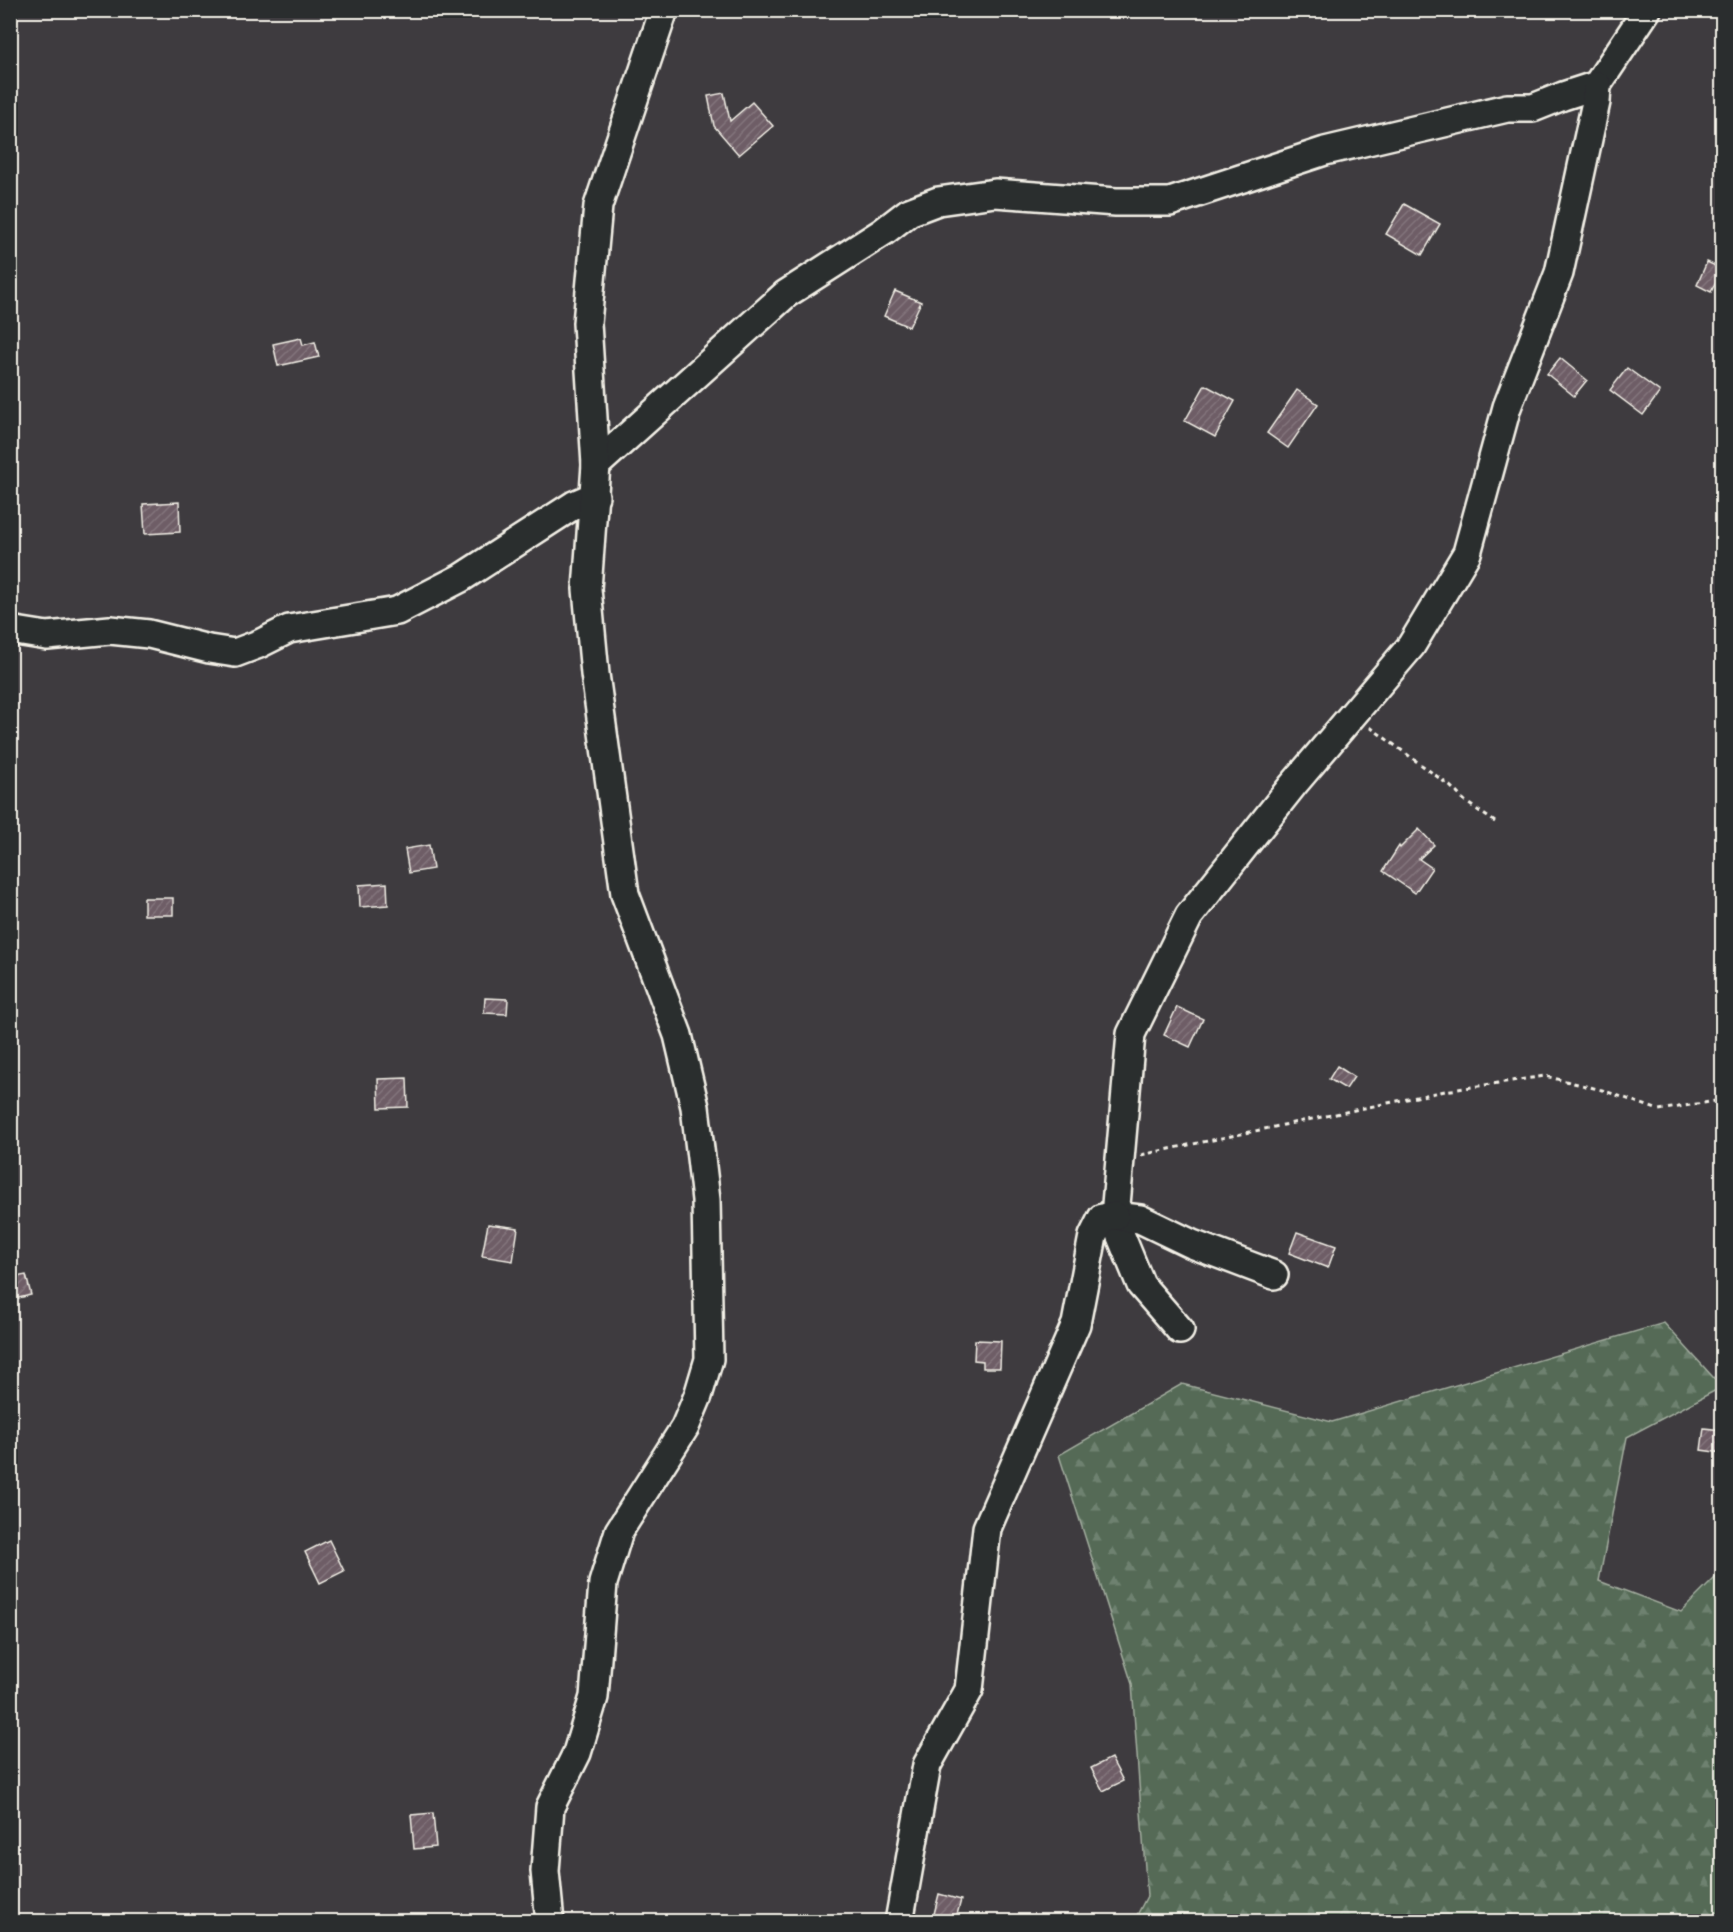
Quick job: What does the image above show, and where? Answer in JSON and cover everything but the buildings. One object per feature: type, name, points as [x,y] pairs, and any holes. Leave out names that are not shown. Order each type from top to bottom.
[{"type":"street","points":[[550,1922],[545,1871],[550,1807],[577,1754],[594,1697],[603,1583],[619,1531],[685,1427],[698,1396],[709,1359],[706,1200],[695,1107],[678,1035],[625,894],[595,674],[587,589],[596,465],[587,323],[598,206],[664,10]]},
{"type":"street","points":[[1180,1330],[1141,1285],[1120,1234],[1117,1216],[1131,1034],[1189,916],[1293,785],[1411,646],[1467,553],[1507,407],[1559,273],[1596,102],[1597,85],[1647,10]]},
{"type":"street","points":[[596,465],[786,294],[883,232],[909,212],[938,201],[995,193],[1116,202],[1170,202],[1325,151],[1508,108],[1533,108],[1597,85]]},
{"type":"street","points":[[10,629],[46,636],[110,630],[149,634],[209,649],[236,653],[289,629],[397,611],[461,578],[574,505],[595,496]]},
{"type":"street","points":[[899,1922],[927,1765],[969,1690],[987,1528],[1076,1324],[1093,1236],[1102,1218],[1117,1216],[1140,1219],[1192,1244],[1274,1275]]},
{"type":"path","points":[[1353,714],[1450,786],[1466,802],[1496,822]]},
{"type":"path","points":[[1122,1159],[1445,1091],[1545,1076],[1602,1090],[1659,1110],[1722,1100]]},
{"type":"green space","points":[[1664,1323],[1722,1387],[1627,1437],[1599,1581],[1681,1612],[1722,1571],[1722,1921],[1134,1921],[1147,1896],[1132,1684],[1059,1455],[1182,1384],[1332,1422]]}]
